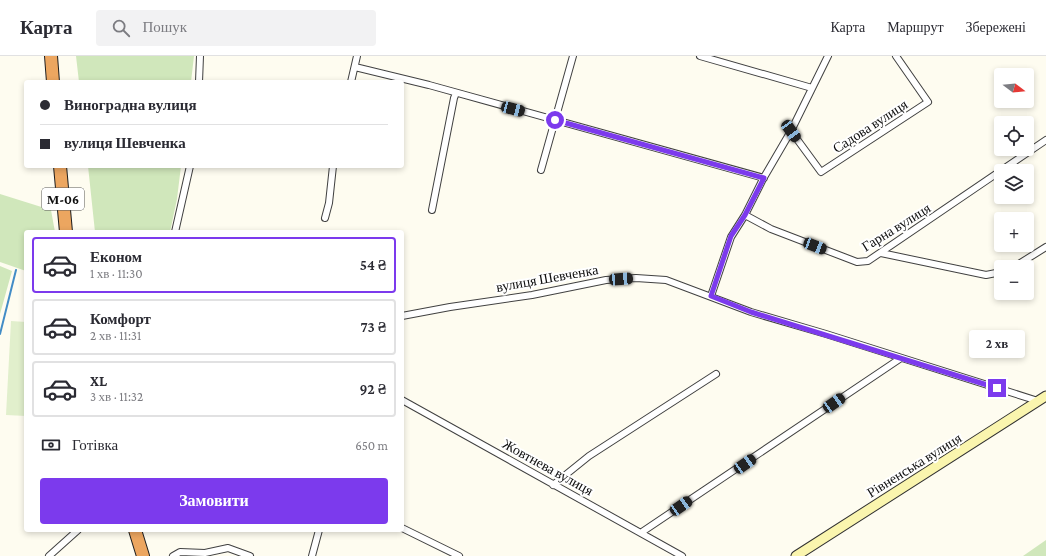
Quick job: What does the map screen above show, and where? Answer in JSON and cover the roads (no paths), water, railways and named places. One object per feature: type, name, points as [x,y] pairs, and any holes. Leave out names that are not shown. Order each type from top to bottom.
[{"type":"highway","points":[[51,56],[53,80]]},
{"type":"highway","name":"М-06","points":[[60,168],[66,230]]},
{"type":"highway","points":[[136,532],[144,556]]},
{"type":"main road","name":"Рівненська вулиця","points":[[796,556],[1042,399]]},
{"type":"street","points":[[199,80],[200,56]]},
{"type":"street","points":[[352,80],[356,56]]},
{"type":"street","points":[[541,170],[573,56]]},
{"type":"street","points":[[700,56],[812,88]]},
{"type":"street","points":[[711,296],[731,236],[745,215],[791,131],[828,56]]},
{"type":"street","name":"Садова вулиця","points":[[791,131],[821,172],[928,102],[896,56]]},
{"type":"street","points":[[355,67],[456,93],[764,178]]},
{"type":"street","points":[[432,210],[456,93]]},
{"type":"street","name":"Гарна вулиця","points":[[745,215],[771,229],[857,262],[868,261],[1046,140]]},
{"type":"street","points":[[175,230],[190,168]]},
{"type":"street","points":[[324,218],[329,203],[333,168]]},
{"type":"street","points":[[1025,260],[1046,247]]},
{"type":"street","points":[[881,253],[986,275],[994,273]]},
{"type":"street","name":"вулиця Шевченка","points":[[404,316],[532,295],[606,280],[636,278],[666,280],[751,312],[1042,399]]},
{"type":"street","points":[[642,532],[901,358]]},
{"type":"street","points":[[553,485],[589,456],[716,374]]},
{"type":"street","name":"Жовтнева вулиця","points":[[404,401],[553,485],[642,532],[682,556]]},
{"type":"street","points":[[404,529],[460,556]]},
{"type":"street","points":[[50,556],[76,532]]},
{"type":"street","points":[[312,556],[318,532]]},
{"type":"street","points":[[173,556],[180,552],[205,553],[228,548],[250,556]]},
{"type":"waterway","points":[[0,334],[16,270]]}]
